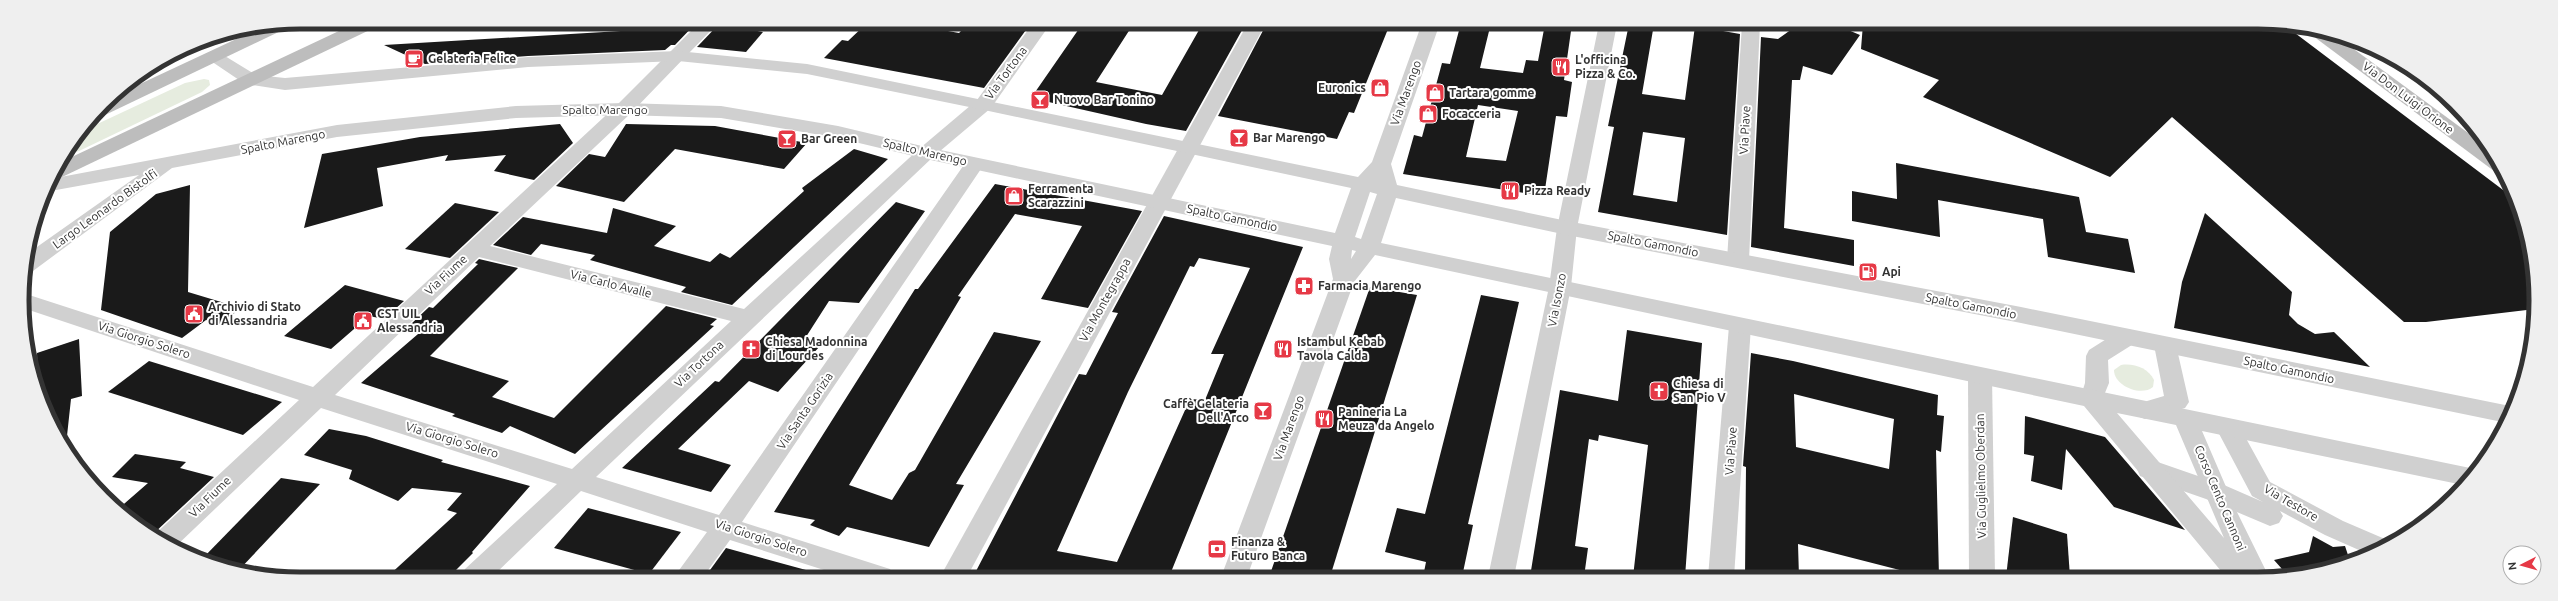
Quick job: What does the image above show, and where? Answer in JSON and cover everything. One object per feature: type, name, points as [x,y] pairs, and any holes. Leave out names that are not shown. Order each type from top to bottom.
[{"type":"main road","points":[[63,169],[357,29]]},
{"type":"main road","points":[[114,103],[267,31]]},
{"type":"main road","name":"Via Don Luigi Orione","points":[[2327,38],[2488,157]]},
{"type":"street","name":"Via Fiume","points":[[168,537],[315,397],[624,109],[703,29]]},
{"type":"street","name":"Via Tortona","points":[[479,572],[748,318],[926,153],[984,104],[1038,29]]},
{"type":"street","name":"Via Montegrappa","points":[[956,572],[1254,29]]},
{"type":"street","name":"Via Marengo","points":[[1381,164],[1429,29]]},
{"type":"street","name":"Via Isonzo","points":[[1502,572],[1560,287],[1568,228],[1607,29]]},
{"type":"street","name":"Via Piave","points":[[1738,260],[1751,29]]},
{"type":"street","points":[[214,56],[251,80],[285,84],[528,62],[678,56],[807,69],[984,104],[1189,148]]},
{"type":"street","name":"Spalto Marengo","points":[[55,185],[120,171],[165,165],[338,131],[516,112],[624,109],[721,112],[838,132],[926,153],[1159,203]]},
{"type":"street","name":"Spalto Gamondio","points":[[1189,148],[1568,228],[2128,337],[2504,414]]},
{"type":"street","name":"Via Santa Gorizia","points":[[691,572],[726,526],[975,163]]},
{"type":"street","points":[[1344,279],[1340,259],[1342,241],[1362,185],[1381,164]]},
{"type":"street","points":[[1344,279],[1360,262],[1369,247],[1388,190],[1381,164]]},
{"type":"street","name":"Largo Leonardo Bistolfi","points":[[32,261],[165,165]]},
{"type":"street","name":"Spalto Gamondio","points":[[1159,203],[1560,287]]},
{"type":"street","name":"Via Carlo Avalle","points":[[473,249],[748,318]]},
{"type":"street","name":"Via Marengo","points":[[1236,572],[1344,279]]},
{"type":"street","points":[[1560,287],[2144,410],[2181,411],[2228,428],[2465,476]]},
{"type":"street","name":"Via Giorgio Solero","points":[[29,302],[315,397],[726,526],[867,572]]},
{"type":"street","name":"Via Piave","points":[[1721,572],[1740,326]]},
{"type":"street","points":[[2092,399],[2097,383],[2097,356],[2128,337]]},
{"type":"street","name":"Corso Cento Cannoni","points":[[2165,345],[2181,411],[2233,531],[2254,572]]},
{"type":"street","name":"Via Guglielmo Oberdan","points":[[1980,376],[1982,572]]},
{"type":"street","points":[[2092,399],[2149,469],[2238,572]]},
{"type":"street","name":"Via Testore","points":[[2228,428],[2262,489],[2334,528],[2374,546]]},
{"type":"street","points":[[2149,469],[2216,492],[2270,516]]},
{"type":"street","points":[[2233,531],[2240,516],[2270,516],[2334,528]]},
{"type":"shaded area","points":[[204,79],[209,80],[210,85],[202,92],[73,153],[92,127],[185,83]]},
{"type":"shaded area","points":[[2121,365],[2131,365],[2144,369],[2154,380],[2153,387],[2142,391],[2123,385],[2115,376],[2114,370]]},
{"type":"building","points":[[654,29],[690,29],[675,45],[671,45],[665,50],[528,56],[425,64],[384,45]]},
{"type":"building","points":[[714,29],[746,29],[763,32],[746,52],[697,47]]},
{"type":"building","points":[[861,29],[937,29],[959,33],[963,29],[1027,29],[984,88],[824,58],[842,40],[848,41]]},
{"type":"building","points":[[1079,29],[1130,29],[1096,82],[1162,95],[1200,29],[1243,29],[1186,131],[1146,124],[1031,98]]},
{"type":"building","points":[[1264,29],[1388,29],[1354,113],[1349,112],[1337,139],[1218,116]]},
{"type":"building","points":[[1459,29],[1490,29],[1480,68],[1523,73],[1526,60],[1538,61],[1544,29],[1571,29],[1564,80],[1572,82],[1567,117],[1556,116],[1544,196],[1403,174],[1414,135],[1422,137],[1442,63],[1450,64]],"holes":[[[1478,105],[1518,111],[1506,161],[1466,157]]]},
{"type":"building","points":[[1628,29],[1653,29],[1642,94],[1685,100],[1695,29],[1712,29],[1740,34],[1727,235],[1598,212],[1614,127],[1608,126]],"holes":[[[1643,132],[1685,138],[1677,202],[1633,195]]]},
{"type":"building","points":[[1792,29],[1846,29],[1860,35],[1832,75],[1803,66],[1800,80],[1792,80],[1784,228],[1854,240],[1854,266],[1751,247],[1761,37],[1778,39]]},
{"type":"building","points":[[1863,29],[2258,29],[2292,31],[2506,192],[2515,213],[2524,248],[2527,265],[2528,310],[2426,322],[2404,322],[2172,117],[2110,177],[1923,97],[1939,80],[1861,49]]},
{"type":"building","points":[[560,124],[573,143],[534,180],[494,171],[506,155],[445,161],[448,155],[377,168],[383,206],[304,228],[322,154],[420,137]]},
{"type":"building","points":[[626,124],[715,126],[807,143],[784,169],[675,149],[624,202],[556,186],[589,154],[605,157]]},
{"type":"building","points":[[854,149],[888,159],[732,305],[681,292],[686,287],[590,260],[595,255],[541,244],[531,255],[493,245],[523,217],[607,233],[613,208],[676,226],[654,246],[710,262],[720,253],[730,258],[804,191],[802,188]]},
{"type":"building","points":[[1896,163],[2079,197],[2086,232],[2128,239],[2135,273],[2048,257],[2043,219],[1938,200],[1940,237],[1852,221],[1852,191],[1897,199]]},
{"type":"building","points":[[995,184],[1142,211],[1088,308],[1041,299],[1082,226],[1015,214],[958,296],[961,297],[849,485],[892,500],[909,473],[915,470],[994,332],[1041,341],[956,484],[964,485],[929,547],[847,527],[839,536],[810,525],[815,520],[774,512],[915,289],[918,289]]},
{"type":"building","points":[[190,185],[188,292],[241,308],[220,324],[206,320],[182,338],[101,310],[110,232],[156,194]]},
{"type":"building","points":[[896,202],[925,211],[859,303],[829,301],[804,340],[820,346],[778,392],[749,381],[678,449],[731,465],[711,492],[622,468],[715,381],[719,382]]},
{"type":"building","points":[[455,203],[499,212],[450,258],[405,249]]},
{"type":"building","points":[[2205,213],[2292,292],[2289,315],[2298,324],[2315,334],[2334,332],[2370,367],[2174,328],[2182,282]]},
{"type":"building","points":[[1164,216],[1303,247],[1171,572],[976,572],[1079,374],[1086,375],[1118,313],[1112,312]],"holes":[[[1199,258],[1250,268],[1211,354],[1224,354],[1205,400],[1190,399],[1117,562],[1057,551],[1128,392],[1190,266],[1194,267]]]},
{"type":"building","points":[[479,259],[518,268],[430,356],[509,381],[492,397],[554,418],[666,306],[717,319],[710,325],[714,326],[575,454],[510,426],[502,433],[452,416],[455,414],[361,383],[425,328],[410,325],[429,307],[433,308],[478,264],[475,263]]},
{"type":"building","points":[[345,285],[404,301],[384,319],[369,316],[331,349],[284,336]]},
{"type":"building","points":[[1370,287],[1417,295],[1332,572],[1271,572]]},
{"type":"building","points":[[1481,295],[1519,302],[1468,524],[1473,525],[1463,572],[1424,572],[1426,562],[1385,552],[1397,508],[1425,514]]},
{"type":"building","points":[[1627,330],[1702,343],[1685,572],[1634,572],[1648,445],[1599,435],[1598,441],[1589,439],[1575,546],[1588,548],[1585,572],[1531,572],[1560,390],[1618,401]]},
{"type":"building","points":[[79,339],[82,396],[71,399],[67,439],[57,421],[43,388],[37,368],[37,353]]},
{"type":"building","points":[[1751,353],[1793,361],[1938,395],[1937,415],[1944,416],[1941,452],[1936,450],[1939,572],[1907,572],[1798,544],[1799,572],[1745,572],[1746,467],[1743,466]],"holes":[[[1794,394],[1894,419],[1889,469],[1796,447]]]},
{"type":"building","points":[[149,361],[282,402],[243,435],[108,392]]},
{"type":"building","points":[[2025,416],[2105,437],[2185,530],[2114,507],[2066,449],[2062,490],[2031,481],[2034,456],[2024,454]]},
{"type":"building","points":[[329,429],[366,436],[443,460],[441,462],[530,486],[472,552],[473,553],[454,572],[392,572],[457,513],[447,510],[462,493],[412,488],[398,501],[349,479],[352,470],[304,455]]},
{"type":"building","points":[[135,454],[186,462],[180,468],[214,477],[157,531],[122,506],[148,483],[112,477]]},
{"type":"building","points":[[281,478],[320,484],[243,566],[206,555]]},
{"type":"building","points":[[588,508],[681,532],[651,572],[642,572],[554,548]]},
{"type":"building","points":[[2013,517],[2067,534],[2070,572],[2007,572]]},
{"type":"building","points":[[2313,536],[2333,547],[2345,546],[2348,555],[2350,556],[2310,567],[2283,571],[2274,560],[2309,552]]},
{"type":"building","points":[[726,548],[806,570],[806,572],[709,572]]},
{"type":"place","name":"Gelateria Felice","points":[[414,59]]},
{"type":"place","name":"L'officina Pizza & Co.","points":[[1561,67]]},
{"type":"place","name":"Euronics","points":[[1380,88]]},
{"type":"place","name":"Tartara gomme","points":[[1435,93]]},
{"type":"place","name":"Nuovo Bar Tonino","points":[[1040,100]]},
{"type":"place","name":"Focacceria","points":[[1428,114]]},
{"type":"place","name":"Bar Marengo","points":[[1239,138]]},
{"type":"place","name":"Bar Green","points":[[787,139]]},
{"type":"place","name":"Pizza Ready","points":[[1510,191]]},
{"type":"place","name":"Ferramenta Scarazzini","points":[[1014,196]]},
{"type":"place","name":"Api","points":[[1868,272]]},
{"type":"place","name":"Farmacia Marengo","points":[[1304,286]]},
{"type":"place","name":"Archivio di Stato di Alessandria","points":[[194,314]]},
{"type":"place","name":"CST UIL Alessandria","points":[[363,321]]},
{"type":"place","name":"Chiesa Madonnina di Lourdes","points":[[751,349]]},
{"type":"place","name":"Istambul Kebab Tavola Calda","points":[[1283,349]]},
{"type":"place","name":"Chiesa di San Pio V","points":[[1659,391]]},
{"type":"place","name":"Caffè Gelateria Dell'Arco","points":[[1263,411]]},
{"type":"place","name":"Panineria La Meuza da Angelo","points":[[1324,419]]},
{"type":"place","name":"Finanza & Futuro Banca","points":[[1217,549]]}]
